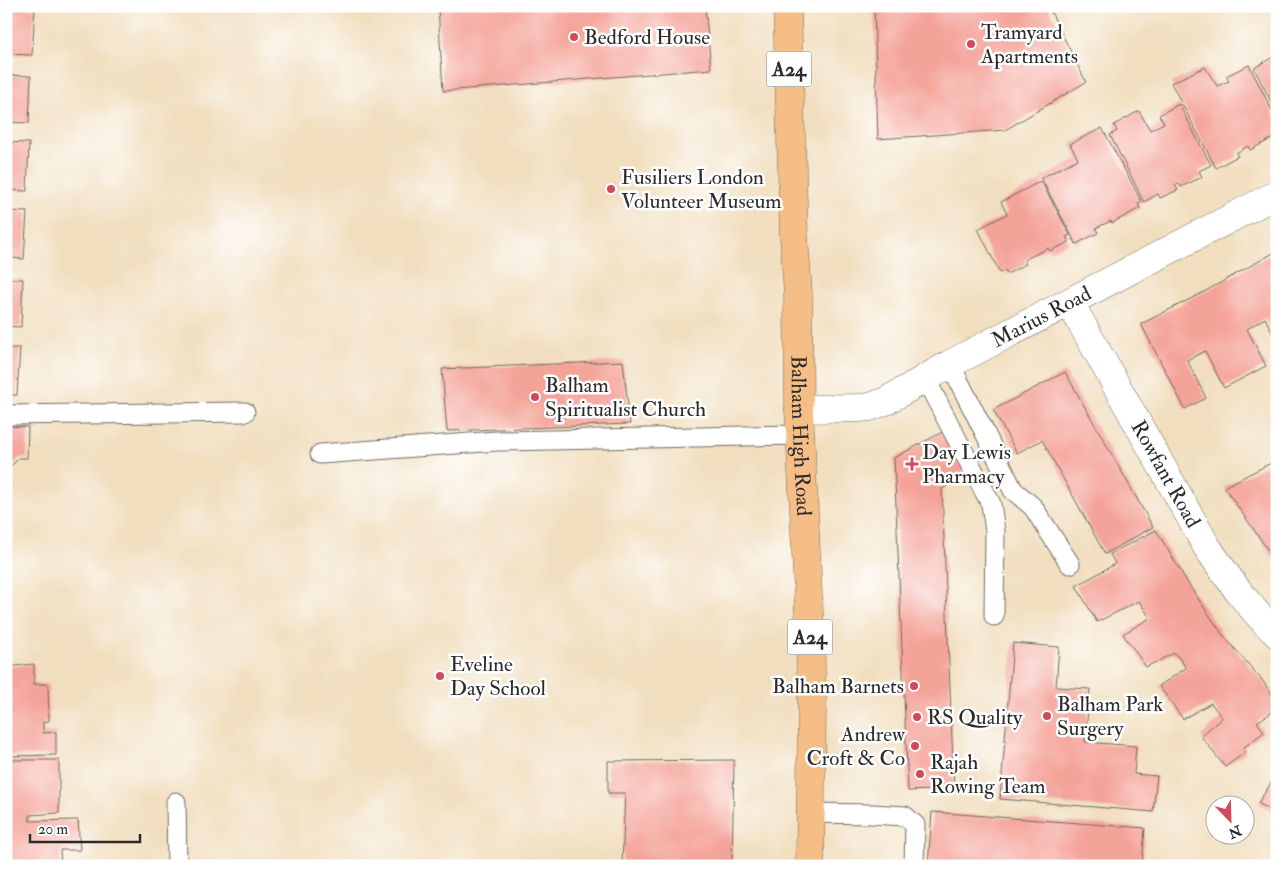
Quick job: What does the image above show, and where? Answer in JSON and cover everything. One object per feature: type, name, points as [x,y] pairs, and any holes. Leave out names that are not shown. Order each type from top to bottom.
[{"type":"highway","name":"Balham High Road","points":[[787,6],[794,237],[798,294],[800,422],[811,654],[810,866]]},
{"type":"street","name":"Marius Road","points":[[800,422],[870,407],[886,400],[950,364],[1277,194]]},
{"type":"street","name":"Rowfant Road","points":[[1070,303],[1207,547],[1231,583],[1259,617],[1277,634]]},
{"type":"lane","points":[[950,364],[1013,490],[1033,506],[1070,564]]},
{"type":"lane","points":[[925,378],[991,504],[994,531],[994,616]]},
{"type":"lane","points":[[6,415],[245,412]]},
{"type":"lane","points":[[320,454],[497,441],[708,438],[800,422]]},
{"type":"lane","points":[[176,802],[178,866]]},
{"type":"lane","points":[[810,813],[905,816],[915,824],[914,866]]},
{"type":"building","name":"Bedford House","points":[[438,6],[705,6],[711,69],[443,91]]},
{"type":"building","name":"Tramyard Apartments","points":[[874,6],[1048,6],[1086,82],[1005,130],[878,139]]},
{"type":"building","points":[[6,7],[35,8],[32,55],[6,54]]},
{"type":"building","points":[[1275,56],[1277,60],[1277,113],[1254,68]]},
{"type":"building","points":[[1249,65],[1277,120],[1277,136],[1250,150],[1248,146],[1236,153],[1238,156],[1216,168],[1171,83],[1205,67],[1217,86],[1229,81],[1226,76]]},
{"type":"building","points":[[6,75],[31,76],[29,123],[6,122]]},
{"type":"building","points":[[1179,104],[1211,165],[1199,171],[1202,177],[1181,187],[1179,184],[1175,185],[1178,190],[1160,198],[1158,194],[1144,202],[1110,135],[1117,131],[1114,125],[1139,111],[1150,130],[1164,123],[1159,115]]},
{"type":"building","points":[[1102,128],[1142,202],[1138,204],[1140,208],[1112,223],[1111,221],[1096,228],[1098,233],[1076,244],[1041,178],[1078,159],[1070,144]]},
{"type":"building","points":[[6,142],[29,143],[27,191],[6,190]]},
{"type":"building","points":[[1041,181],[1070,235],[1066,237],[1069,242],[1050,251],[1048,248],[1024,260],[1026,264],[1007,274],[1005,270],[1000,273],[978,229],[1007,214],[1001,202]]},
{"type":"building","points":[[6,211],[27,212],[24,259],[6,258]]},
{"type":"building","points":[[1277,251],[1277,342],[1265,318],[1247,329],[1266,366],[1224,388],[1205,351],[1187,360],[1206,398],[1185,409],[1141,324],[1202,293]]},
{"type":"building","points":[[6,279],[23,279],[21,327],[6,326]]},
{"type":"building","points":[[6,348],[20,348],[17,395],[6,395]]},
{"type":"building","name":"Balham Spiritualist Church","points":[[623,361],[630,424],[447,431],[442,369]]},
{"type":"building","points":[[1065,372],[1153,527],[1105,554],[1042,440],[1017,453],[993,410]]},
{"type":"building","points":[[6,426],[28,427],[27,458],[19,458],[6,471]]},
{"type":"building","points":[[948,429],[970,473],[942,489],[954,789],[908,791],[894,458]]},
{"type":"building","points":[[1277,460],[1277,563],[1224,487]]},
{"type":"building","points":[[1156,530],[1189,585],[1222,634],[1262,680],[1277,701],[1277,709],[1257,722],[1264,732],[1243,748],[1246,752],[1225,767],[1201,736],[1222,718],[1211,703],[1183,719],[1159,686],[1186,668],[1181,660],[1174,653],[1146,667],[1123,634],[1150,618],[1139,601],[1097,622],[1076,586],[1115,564],[1110,554]]},
{"type":"building","name":"Balham Park Surgery","points":[[1013,643],[1059,647],[1056,687],[1090,689],[1085,742],[1136,746],[1134,774],[1157,776],[1153,812],[1000,799]]},
{"type":"building","points":[[34,664],[34,684],[48,684],[49,721],[43,722],[43,733],[56,732],[56,755],[6,756],[6,667]]},
{"type":"building","points":[[6,760],[59,760],[59,813],[30,815],[30,821],[78,820],[80,850],[60,850],[61,866],[6,866]]},
{"type":"building","points":[[734,760],[732,866],[622,866],[625,793],[608,793],[608,761]]},
{"type":"building","points":[[1277,774],[1277,814],[1258,803]]},
{"type":"building","points":[[932,812],[1145,828],[1142,866],[928,866]]},
{"type":"place","name":"Bedford House","points":[[574,37]]},
{"type":"place","name":"Tramyard Apartments","points":[[971,44]]},
{"type":"place","name":"Fusiliers London Volunteer Museum","points":[[611,189]]},
{"type":"place","name":"Balham Spiritualist Church","points":[[535,397]]},
{"type":"place","name":"Day Lewis Pharmacy","points":[[912,464]]},
{"type":"place","name":"Eveline Day School","points":[[440,676]]},
{"type":"place","name":"Balham Barnets","points":[[914,686]]},
{"type":"place","name":"Balham Park Surgery","points":[[1047,716]]},
{"type":"place","name":"RS Quality","points":[[917,717]]},
{"type":"place","name":"Andrew Croft & Co","points":[[915,746]]},
{"type":"place","name":"Rajah Rowing Team","points":[[920,774]]}]
